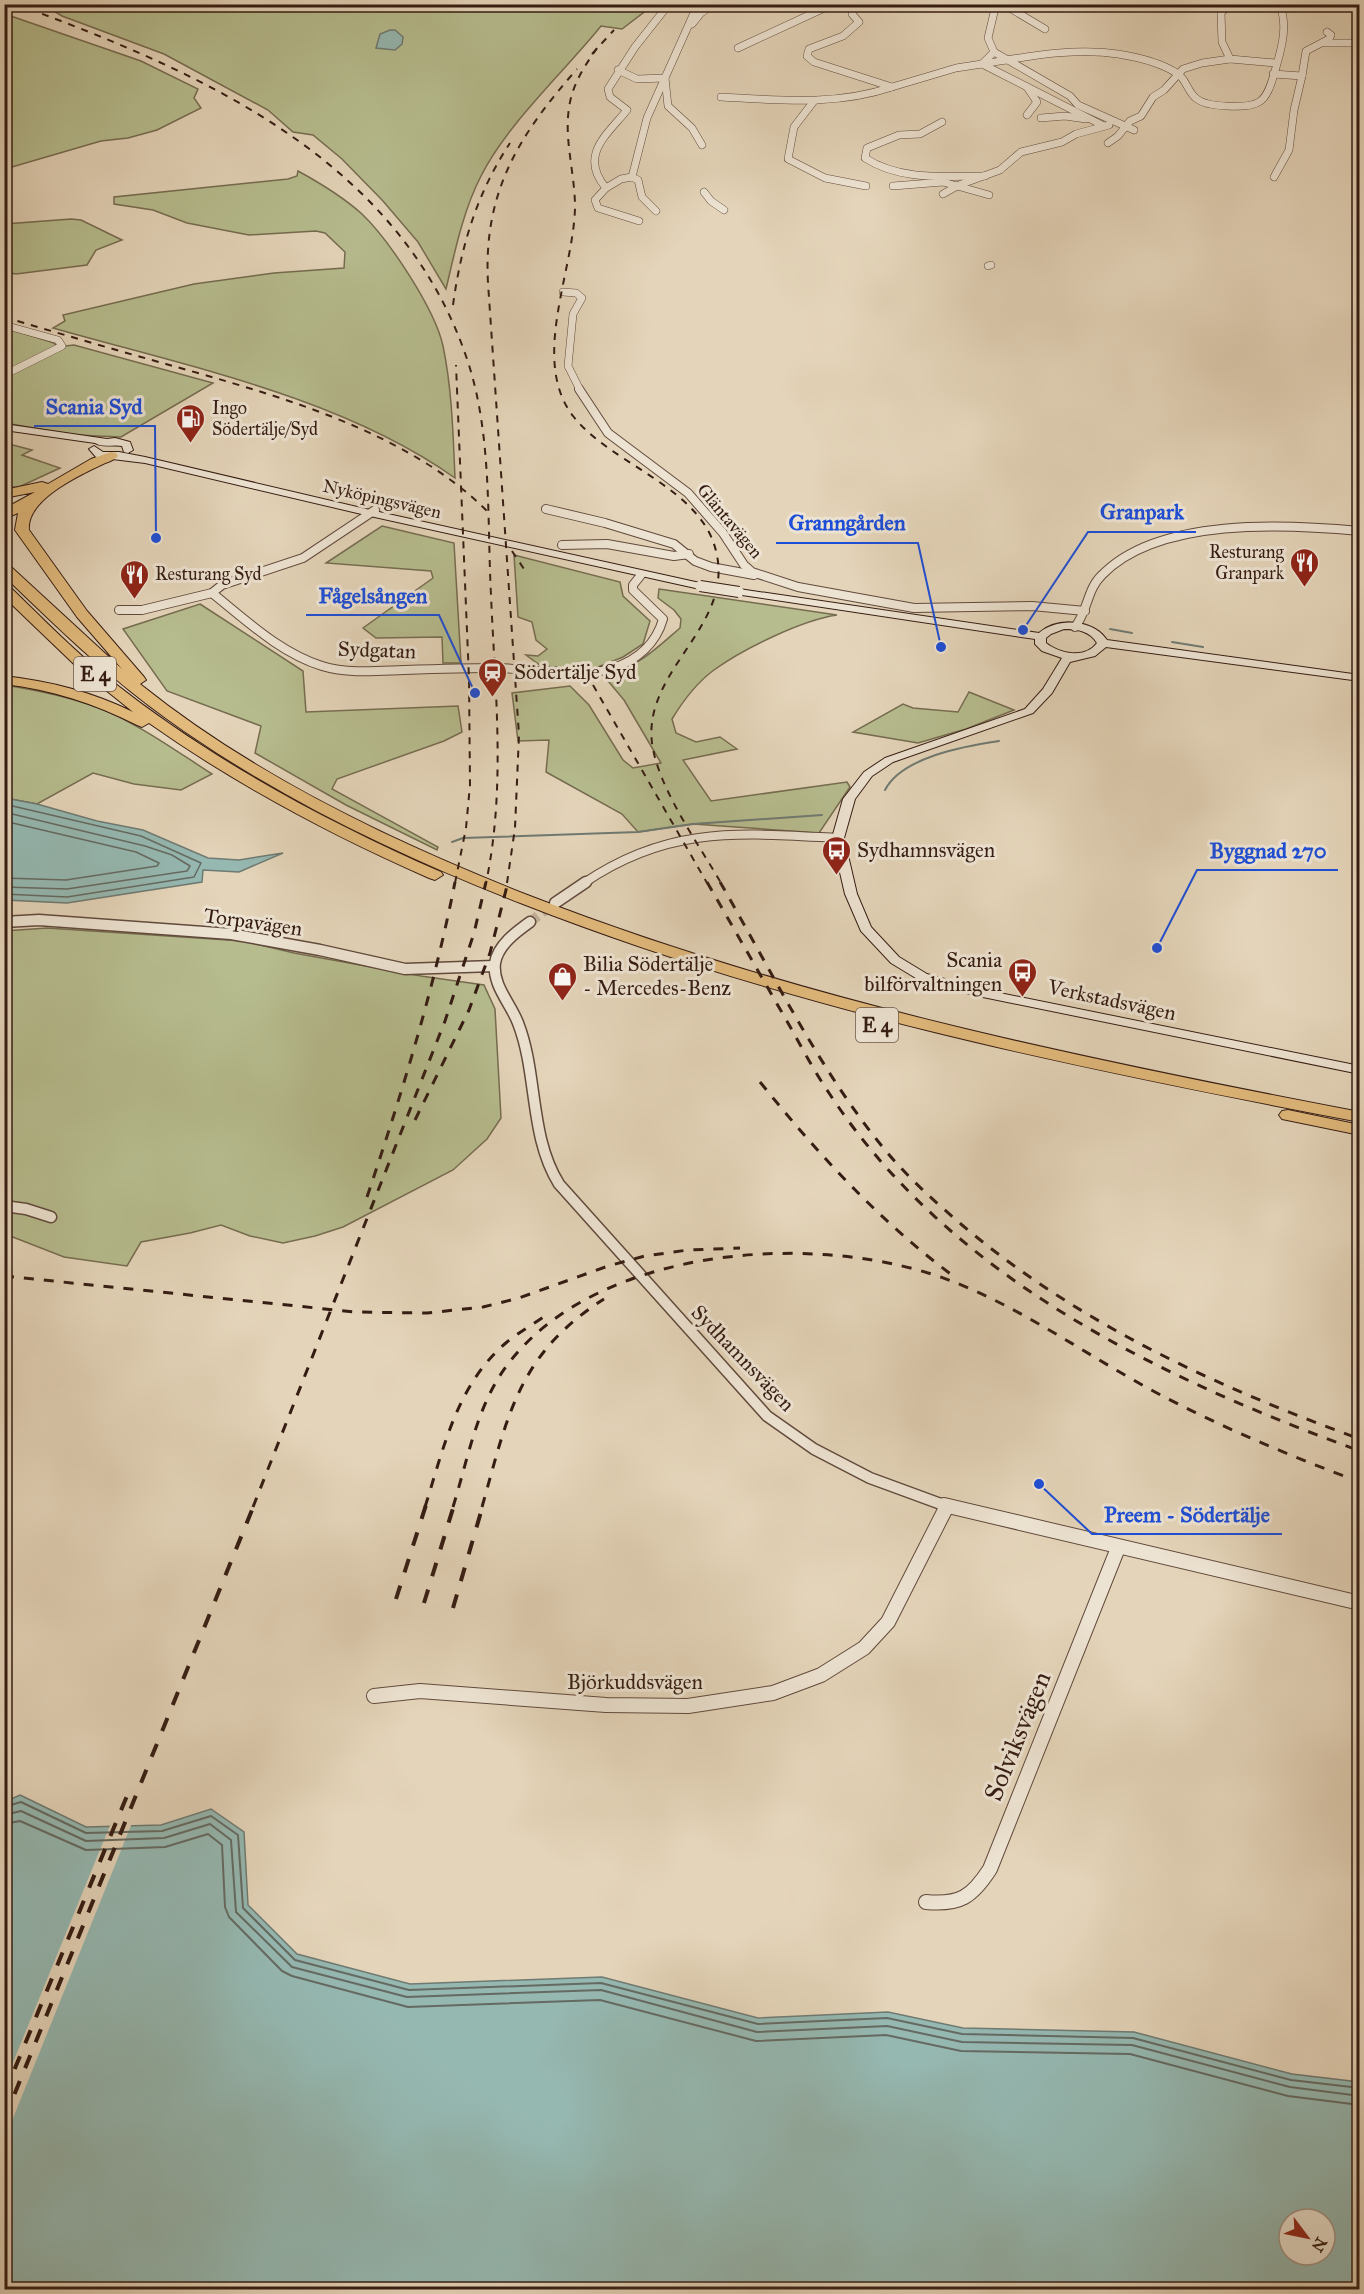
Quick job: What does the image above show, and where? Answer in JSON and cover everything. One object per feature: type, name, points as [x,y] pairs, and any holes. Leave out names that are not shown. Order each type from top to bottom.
[{"type":"highway","points":[[4,515],[76,467],[94,450]]},
{"type":"highway","points":[[4,508],[96,462],[114,456]]},
{"type":"highway","points":[[4,494],[42,490]]},
{"type":"highway","points":[[42,490],[26,510],[21,523],[22,530],[82,614],[173,716]]},
{"type":"highway","name":"E 4","points":[[4,568],[122,678],[173,716],[270,779],[388,841],[556,913],[690,960],[829,1001],[1014,1046],[1359,1117]]},
{"type":"highway","name":"E 4","points":[[4,589],[107,685],[194,747],[257,787],[411,866],[528,915],[681,970],[824,1012],[1008,1057],[1359,1130]]},
{"type":"highway","points":[[4,613],[4,625]]},
{"type":"highway","points":[[4,680],[55,688],[92,699],[194,747]]},
{"type":"main road","points":[[4,428],[106,442]]},
{"type":"main road","points":[[4,428],[94,450],[106,442]]},
{"type":"main road","name":"Nyköpingsvägen","points":[[106,442],[124,443],[128,446],[128,450],[372,512]]},
{"type":"main road","name":"Nyköpingsvägen","points":[[94,450],[100,455],[155,462],[641,575],[700,586],[946,624],[1045,633],[1075,627]]},
{"type":"main road","points":[[114,456],[128,450]]},
{"type":"main road","points":[[1075,627],[1100,636],[1099,647]]},
{"type":"main road","points":[[1045,633],[1040,644],[1053,653],[1071,656],[1099,647],[1359,678]]},
{"type":"main road","points":[[1053,653],[1056,675]]},
{"type":"main road","name":"Verkstadsvägen","points":[[1071,656],[1047,691],[1029,711],[889,760],[868,774],[849,799],[838,838],[850,894],[865,927],[895,960],[923,978],[988,995],[1359,1070]]},
{"type":"street","points":[[606,188],[598,181],[596,165],[598,146],[608,129],[621,120],[627,110],[610,97],[608,89],[618,70],[669,4]]},
{"type":"street","points":[[632,177],[647,118],[698,4]]},
{"type":"street","points":[[687,29],[701,12],[714,4]]},
{"type":"street","points":[[738,48],[770,31],[833,4]]},
{"type":"street","points":[[853,4],[852,14],[859,22],[854,30],[841,37],[823,41],[809,49],[807,56],[813,62],[892,87]]},
{"type":"street","points":[[996,4],[988,38],[993,52],[1070,96],[1078,105],[1134,130]]},
{"type":"street","points":[[1003,4],[1045,29]]},
{"type":"street","points":[[1229,4],[1221,13],[1222,42],[1230,59]]},
{"type":"street","points":[[1164,90],[1182,92],[1209,107],[1251,105],[1260,102],[1265,96],[1273,74],[1282,39],[1284,19],[1279,4]]},
{"type":"street","points":[[1323,43],[1331,35],[1328,32]]},
{"type":"street","points":[[1274,177],[1289,150],[1294,110],[1306,51],[1312,46],[1323,43],[1352,43]]},
{"type":"street","points":[[982,64],[993,52]]},
{"type":"street","points":[[721,97],[844,100],[868,96],[956,68],[1005,60],[1100,52],[1137,58],[1180,75]]},
{"type":"street","points":[[943,194],[959,185],[1000,170],[1021,152],[1062,142],[1076,134],[1104,126],[1120,125],[1141,116],[1153,97],[1164,90],[1180,75],[1183,69],[1190,65],[1230,59],[1276,63]]},
{"type":"street","points":[[982,64],[1104,126]]},
{"type":"street","points":[[618,70],[624,71],[630,79],[635,80],[665,78]]},
{"type":"street","points":[[1273,74],[1302,76]]},
{"type":"street","points":[[1180,75],[1182,92]]},
{"type":"street","points":[[665,78],[668,106],[692,128],[702,145]]},
{"type":"street","points":[[1025,85],[1037,102],[1035,109],[1027,115]]},
{"type":"street","points":[[814,101],[794,121],[788,136],[788,159],[809,174],[840,183],[866,186]]},
{"type":"street","points":[[1041,117],[1065,116],[1095,120]]},
{"type":"street","points":[[942,122],[920,134],[899,135],[877,142],[867,148],[865,158],[873,165],[904,173],[985,176]]},
{"type":"street","points":[[1108,143],[1118,136],[1120,125]]},
{"type":"street","points":[[639,221],[598,208],[595,200],[606,188],[621,179],[632,177],[638,180],[642,197],[656,211]]},
{"type":"street","points":[[893,186],[943,182],[989,195]]},
{"type":"street","points":[[704,192],[711,201],[724,210]]},
{"type":"street","name":"Gläntavägen","points":[[563,292],[576,293],[582,298],[573,314],[568,366],[577,386],[603,427],[614,438],[688,493],[723,533],[744,565],[758,575],[798,587],[914,608],[1032,606],[1085,611]]},
{"type":"street","points":[[4,325],[58,340],[62,346],[4,375]]},
{"type":"street","points":[[546,509],[550,512],[605,524],[674,544],[695,561],[711,567],[758,575]]},
{"type":"street","points":[[119,610],[139,611],[195,594],[212,593],[222,585],[303,558],[372,512]]},
{"type":"street","points":[[1075,627],[1085,611],[1093,585],[1114,564],[1143,548],[1185,535],[1226,528],[1279,526],[1359,531]]},
{"type":"street","points":[[562,545],[607,544],[674,556],[688,554]]},
{"type":"street","name":"Sydgatan","points":[[212,593],[285,648],[309,661],[325,666],[361,671],[529,669],[577,675],[605,670],[624,663],[649,646],[658,636],[663,619],[633,590],[633,585],[641,575]]},
{"type":"street","points":[[1085,611],[1094,632]]},
{"type":"street","points":[[555,903],[619,861],[662,844],[731,835],[838,838]]},
{"type":"street","name":"Torpavägen","points":[[4,922],[39,920],[231,934],[320,950],[405,969],[494,966]]},
{"type":"street","points":[[494,966],[504,946],[530,922]]},
{"type":"street","name":"Sydhamnsvägen","points":[[494,966],[498,983],[517,1022],[528,1059],[539,1128],[554,1175],[569,1197],[767,1416],[814,1449],[870,1478],[946,1506],[1359,1603]]},
{"type":"street","points":[[4,1206],[26,1209],[51,1217]]},
{"type":"street","name":"Björkuddsvägen","points":[[374,1696],[420,1691],[606,1705],[688,1706],[773,1693],[821,1675],[864,1648],[872,1640],[888,1622],[946,1506]]},
{"type":"street","name":"Solviksvägen","points":[[926,1902],[940,1904],[958,1901],[975,1892],[990,1869],[1118,1548]]},
{"type":"green space","points":[[623,4],[652,6],[622,29],[601,26],[521,118],[492,157],[469,203],[446,289],[418,242],[383,201],[342,159],[313,135],[293,132],[268,110],[164,54],[62,16],[44,5]]},
{"type":"green space","points":[[5,14],[141,61],[198,89],[194,98],[201,108],[157,130],[128,138],[101,141],[5,169]]},
{"type":"green space","points":[[298,171],[323,185],[362,214],[397,257],[431,313],[443,346],[446,362],[452,411],[455,478],[410,450],[363,426],[313,405],[209,371],[53,328],[65,321],[63,315],[194,284],[274,273],[344,268],[345,252],[325,233],[316,231],[249,235],[187,223],[153,210],[114,204],[114,197],[288,179],[297,176]]},
{"type":"green space","points":[[81,220],[122,240],[96,250],[87,265],[16,274],[5,272],[5,224]]},
{"type":"green space","points":[[5,327],[54,343],[57,347],[74,345],[213,383],[121,437],[75,435],[5,423]]},
{"type":"green space","points":[[5,443],[32,450],[22,455],[60,468],[19,487],[5,487]]},
{"type":"green space","points":[[382,526],[454,543],[461,663],[443,663],[442,637],[376,638],[363,628],[433,578],[431,571],[326,563]]},
{"type":"green space","points":[[514,555],[620,582],[623,596],[650,621],[643,644],[623,657],[593,669],[541,666],[526,655],[538,656],[547,649],[536,640],[532,622],[518,617]]},
{"type":"green space","points":[[659,589],[837,615],[790,629],[726,662],[696,686],[672,719],[676,733],[696,742],[720,737],[737,749],[683,760],[711,801],[847,782],[850,787],[819,833],[693,824],[638,832],[622,814],[546,772],[549,740],[518,741],[512,693],[570,686],[589,705],[623,760],[633,768],[661,763],[624,700],[608,681],[612,680],[610,674],[639,661],[680,628],[681,619],[674,610],[658,598]]},
{"type":"green space","points":[[200,604],[303,671],[306,712],[458,706],[462,732],[444,741],[337,779],[332,789],[438,847],[437,850],[346,805],[255,753],[261,726],[167,691],[123,629]]},
{"type":"green space","points":[[4,685],[76,700],[114,714],[212,774],[181,790],[134,784],[93,773],[37,804],[5,798]]},
{"type":"green space","points":[[969,692],[1014,710],[966,729],[918,743],[853,732],[903,704],[913,708],[958,712]]},
{"type":"green space","points":[[47,928],[243,941],[294,953],[484,985],[495,1009],[501,1118],[487,1139],[453,1170],[343,1227],[315,1236],[283,1243],[250,1236],[221,1225],[141,1242],[127,1266],[64,1257],[5,1234],[4,931]]},
{"type":"water","points":[[395,30],[403,37],[402,44],[395,50],[376,48],[380,34]]},
{"type":"water","points":[[5,798],[143,830],[208,858],[239,860],[283,853],[239,872],[203,870],[202,882],[67,903],[5,900]]},
{"type":"water","points":[[20,1795],[86,1827],[161,1825],[211,1809],[244,1832],[248,1905],[297,1954],[410,1984],[602,1977],[758,2018],[888,2012],[963,2028],[1134,2032],[1292,2074],[1359,2082],[1359,2289],[5,2290],[4,1802]]},
{"type":"pier","points":[[111,1823],[132,1823],[5,2138],[5,2082]]},
{"type":"waterway","points":[[1110,629],[1132,633]]},
{"type":"waterway","points":[[1172,642],[1203,647]]},
{"type":"waterway","points":[[885,790],[905,769],[920,761],[952,750],[999,741]]},
{"type":"waterway","points":[[452,842],[463,838],[638,832],[693,824],[822,815]]},
{"type":"tunnel","points":[[530,922],[553,904]]},
{"type":"railway","points":[[29,9],[97,35],[165,65],[230,98],[292,136],[348,181],[397,233],[438,293],[468,362],[476,390],[485,448],[488,512]]},
{"type":"railway","points":[[596,50],[614,30]]},
{"type":"railway","points":[[592,54],[596,50]]},
{"type":"railway","points":[[596,50],[576,84],[569,108],[568,132],[575,207],[573,232],[554,342],[555,369],[561,394],[573,416],[589,433],[674,493],[693,510],[707,529],[716,551],[718,578],[713,602],[702,625],[661,692],[653,717],[652,743],[670,797],[721,883]]},
{"type":"railway","points":[[507,883],[515,828],[519,735],[488,283],[488,250],[492,220],[509,167],[538,117],[577,69]]},
{"type":"railway","points":[[453,305],[456,283],[472,221],[488,181],[510,143]]},
{"type":"railway","points":[[4,317],[251,389],[338,419],[419,459],[461,488]]},
{"type":"railway","points":[[456,365],[461,488]]},
{"type":"railway","points":[[455,883],[466,828],[470,785],[469,679],[461,488]]},
{"type":"railway","points":[[461,488],[488,512]]},
{"type":"railway","points":[[486,883],[496,811],[497,775],[488,512]]},
{"type":"railway","points":[[512,551],[524,569]]},
{"type":"railway","points":[[593,685],[707,883]]},
{"type":"railway","points":[[367,1197],[416,1041],[455,882]]},
{"type":"railway","points":[[331,1310],[445,1021],[474,933],[486,882]]},
{"type":"railway","points":[[415,1120],[469,1010],[490,953],[508,882]]},
{"type":"railway","points":[[707,882],[829,1093],[878,1159],[935,1217],[997,1268],[1065,1314],[1136,1354],[1210,1390],[1360,1451]]},
{"type":"railway","points":[[720,882],[815,1050],[858,1115],[900,1167],[951,1216],[1053,1293],[1151,1350],[1254,1398],[1360,1439]]},
{"type":"railway","points":[[760,1082],[805,1136],[876,1211],[956,1278]]},
{"type":"railway","points":[[331,1310],[427,1313],[483,1307],[519,1298],[608,1266],[645,1256],[688,1250],[740,1248]]},
{"type":"railway","points":[[453,1507],[474,1432],[488,1396],[508,1364],[548,1324],[598,1293],[655,1272],[716,1259],[779,1253],[842,1256],[901,1266],[954,1282],[1006,1306],[1180,1405],[1256,1440],[1360,1482]]},
{"type":"railway","points":[[4,1276],[331,1310]]},
{"type":"railway","points":[[482,1507],[509,1415],[534,1365],[552,1342],[575,1320],[604,1299]]},
{"type":"railway","points":[[253,1507],[331,1310]]},
{"type":"railway","points":[[425,1507],[454,1418],[476,1377],[507,1342],[545,1316]]},
{"type":"railway","points":[[4,2120],[254,1505]]},
{"type":"railway","points":[[396,1599],[426,1505]]},
{"type":"railway","points":[[424,1603],[454,1505]]},
{"type":"railway","points":[[453,1608],[483,1505]]},
{"type":"railway","points":[[4,2095],[131,1786]]},
{"type":"place","name":"Ingo Södertälje/Syd","points":[[191,444]]},
{"type":"place","name":"Scania Syd","points":[[156,538]]},
{"type":"place","name":"Resturang Granpark","points":[[1305,588]]},
{"type":"place","name":"Resturang Syd","points":[[134,600]]},
{"type":"place","name":"Granpark","points":[[1023,630]]},
{"type":"place","name":"Granngården","points":[[941,647]]},
{"type":"place","name":"Fågelsången","points":[[475,693]]},
{"type":"place","name":"Södertälje Syd","points":[[493,698]]},
{"type":"place","name":"Sydhamnsvägen","points":[[836,876]]},
{"type":"place","name":"Byggnad 270","points":[[1157,948]]},
{"type":"place","name":"Scania bilförvaltningen","points":[[1023,998]]},
{"type":"place","name":"Bilia Södertälje - Mercedes-Benz","points":[[562,1002]]},
{"type":"place","name":"Preem - Södertälje","points":[[1039,1484]]}]
